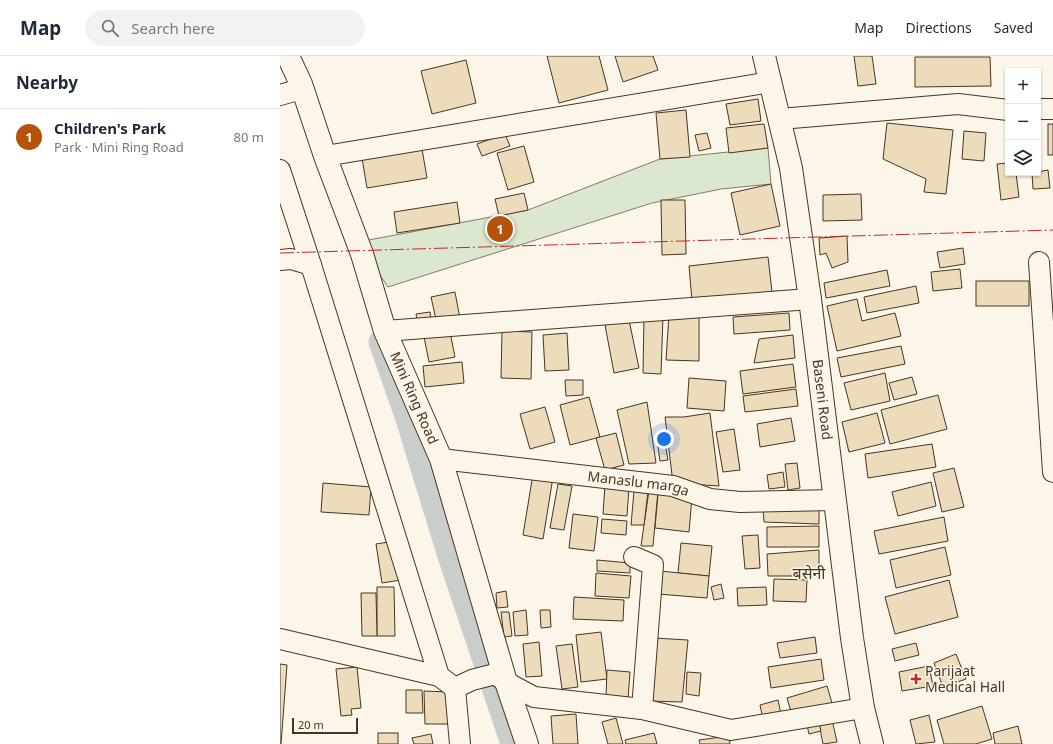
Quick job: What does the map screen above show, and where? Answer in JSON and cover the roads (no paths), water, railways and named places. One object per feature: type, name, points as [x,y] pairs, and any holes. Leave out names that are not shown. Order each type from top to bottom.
[{"type":"main road","name":"Mini Ring Road","points":[[288,56],[293,90],[325,156],[362,254],[385,331],[441,459],[500,678],[527,744]]},
{"type":"main road","name":"Baseni Road","points":[[764,56],[791,168],[810,299],[863,708],[872,744]]},
{"type":"street","points":[[325,156],[771,82]]},
{"type":"street","points":[[780,119],[958,104],[1005,110]]},
{"type":"street","points":[[1041,109],[1053,109]]},
{"type":"street","points":[[280,170],[439,676]]},
{"type":"street","points":[[280,260],[291,259],[311,265]]},
{"type":"street","points":[[1039,262],[1053,472]]},
{"type":"street","points":[[385,331],[810,299]]},
{"type":"street","name":"Manaslu marga","points":[[441,459],[673,486],[710,499],[740,502],[835,500]]},
{"type":"street","points":[[634,557],[653,565],[642,709]]},
{"type":"street","points":[[280,639],[439,676],[463,684],[500,678],[534,697],[642,709],[731,730],[863,708]]},
{"type":"street","points":[[460,744],[463,684]]},
{"type":"waterway","points":[[380,342],[406,416],[448,553],[512,744]]},
{"type":"place","name":"Children's Park","points":[[500,229]]},
{"type":"place","name":"Parijaat Medical Hall","points":[[916,679]]},
{"type":"district","name":"बसेनी","points":[[809,573]]}]
